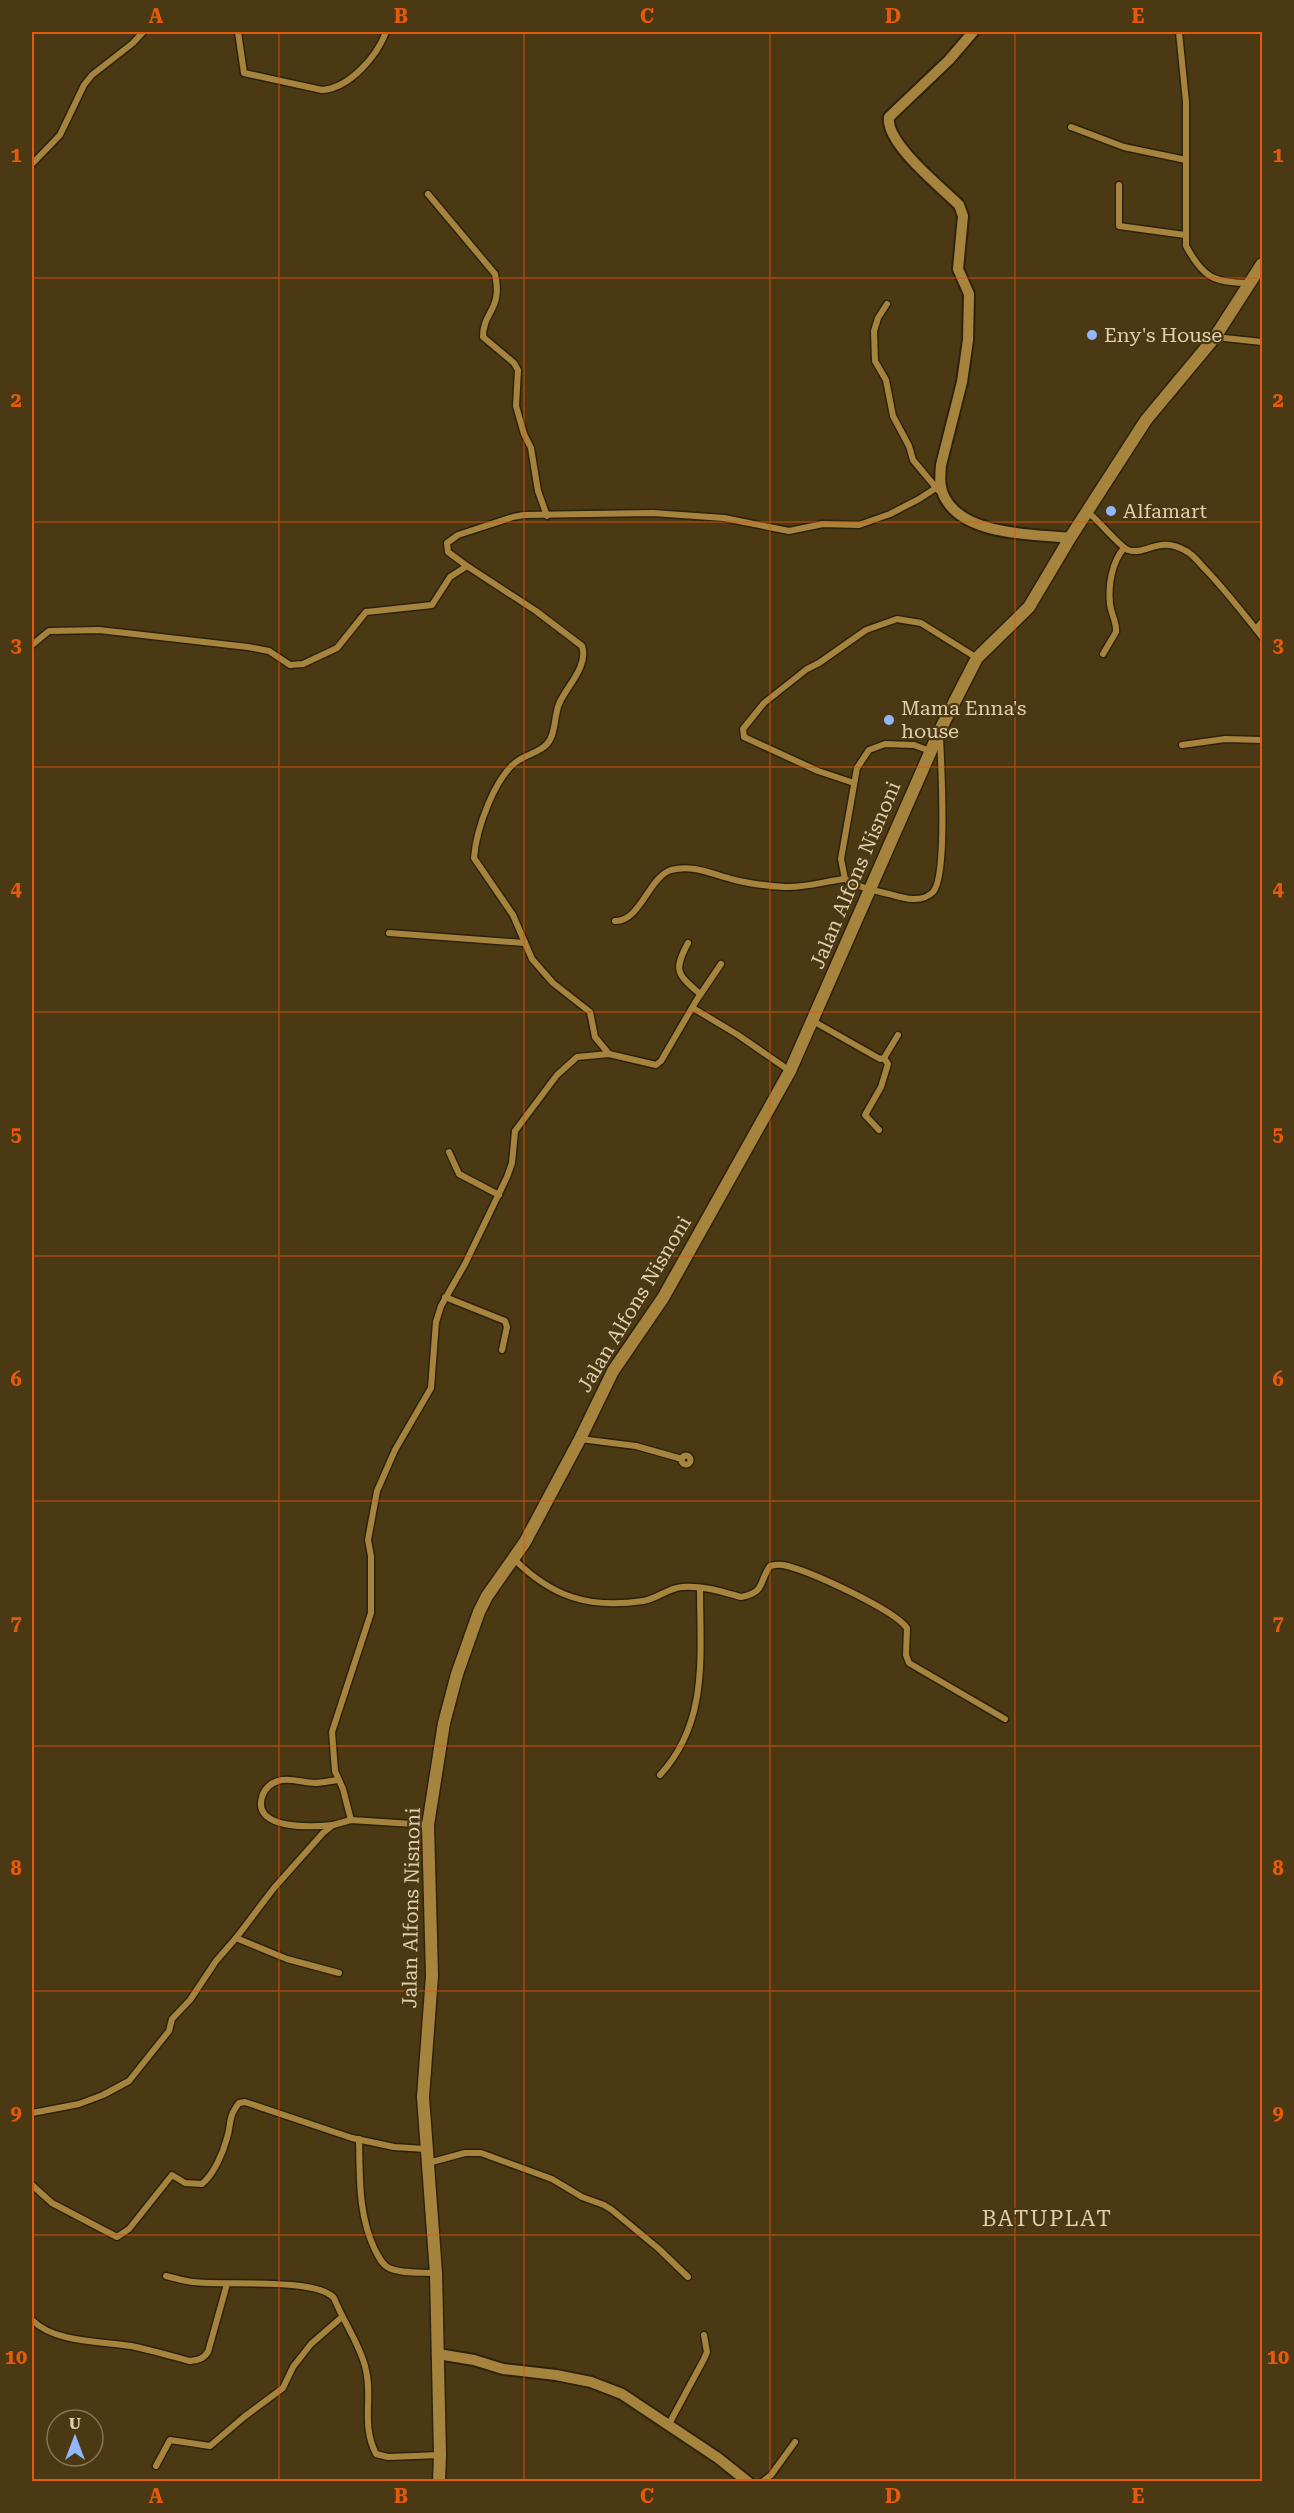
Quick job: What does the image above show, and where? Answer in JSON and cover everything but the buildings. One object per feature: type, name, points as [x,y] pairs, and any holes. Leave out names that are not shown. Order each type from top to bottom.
[{"type":"main road","name":"Jalan Alfons Nisnoni","points":[[438,2481],[440,2455],[436,2273],[423,2097],[432,1945],[428,1825],[440,1743],[457,1674],[479,1612],[487,1596],[525,1542],[613,1371],[663,1298],[790,1071],[940,730],[977,658],[1029,607],[1070,538],[1146,420],[1215,337],[1263,264]]},
{"type":"street","points":[[32,164],[60,135],[84,85],[92,75],[143,32]]},
{"type":"street","points":[[238,32],[242,69],[247,75],[322,90],[334,87],[351,77],[374,54],[386,32]]},
{"type":"street","points":[[945,498],[940,481],[941,465],[963,374],[968,340],[969,294],[958,269],[963,216],[959,205],[909,157],[895,136],[889,121],[890,117],[949,60],[973,32]]},
{"type":"street","points":[[1179,32],[1185,102],[1186,246],[1196,265],[1206,274],[1232,284],[1249,284]]},
{"type":"street","points":[[1071,127],[1124,147],[1186,160]]},
{"type":"street","points":[[1119,185],[1119,226],[1185,235]]},
{"type":"street","points":[[428,194],[495,274],[498,289],[496,304],[483,328],[483,337],[514,363],[518,370],[516,406],[524,434],[531,448],[538,490],[547,516]]},
{"type":"street","points":[[887,304],[878,318],[874,331],[875,362],[886,380],[893,416],[909,446],[913,460],[945,498],[969,519],[992,530],[1070,538]]},
{"type":"street","points":[[1215,337],[1263,342]]},
{"type":"street","points":[[609,1054],[595,1037],[590,1012],[553,983],[532,959],[513,915],[477,865],[474,856],[493,794],[500,781],[519,759],[549,742],[559,704],[584,659],[583,650],[566,632],[467,566],[448,552],[446,546],[451,539],[513,517],[654,513],[724,518],[789,531],[823,524],[859,525],[890,514],[919,500],[936,488]]},
{"type":"street","points":[[1088,512],[1124,548],[1138,550],[1164,544],[1189,552],[1234,600],[1263,637]]},
{"type":"street","points":[[1103,654],[1116,632],[1110,605],[1110,588],[1116,557],[1124,548]]},
{"type":"street","points":[[32,645],[46,632],[99,630],[248,647],[268,651],[290,665],[298,665],[334,651],[366,612],[432,605],[450,577],[467,566]]},
{"type":"street","points":[[854,783],[818,771],[744,737],[743,729],[764,703],[807,669],[866,630],[897,619],[921,623],[977,658]]},
{"type":"street","points":[[1256,629],[1263,622]]},
{"type":"street","points":[[615,921],[625,918],[635,910],[660,876],[672,870],[701,870],[734,880],[784,887],[845,879],[856,886],[908,899],[930,895],[937,886],[940,871],[942,818],[940,730]]},
{"type":"street","points":[[1182,745],[1225,738],[1263,740]]},
{"type":"street","points":[[845,879],[841,859],[854,783],[857,768],[869,750],[898,744],[914,745],[931,751]]},
{"type":"street","points":[[389,933],[525,943]]},
{"type":"street","points":[[688,943],[679,960],[678,970],[683,980],[700,994]]},
{"type":"street","points":[[351,1820],[343,1789],[338,1780],[332,1732],[371,1613],[369,1530],[377,1491],[387,1467],[431,1388],[436,1322],[446,1296],[465,1264],[499,1195],[512,1163],[515,1131],[557,1075],[577,1057],[609,1054],[656,1065],[669,1050],[700,994],[721,964]]},
{"type":"street","points":[[693,1008],[738,1035],[790,1071]]},
{"type":"street","points":[[813,1021],[880,1059],[884,1058]]},
{"type":"street","points":[[884,1058],[898,1035]]},
{"type":"street","points":[[879,1130],[865,1115],[881,1087],[888,1064],[884,1058]]},
{"type":"street","points":[[449,1152],[459,1174],[499,1195]]},
{"type":"street","points":[[446,1296],[505,1321],[507,1327],[502,1350]]},
{"type":"street","points":[[580,1439],[636,1446],[682,1459]]},
{"type":"street","points":[[513,1558],[531,1576],[561,1595],[600,1603],[646,1601],[672,1588],[683,1587],[741,1597],[757,1592],[763,1585],[770,1566],[781,1564],[802,1571],[891,1614],[907,1628],[906,1655],[909,1663],[1005,1719]]},
{"type":"street","points":[[660,1775],[668,1767],[687,1734],[698,1698],[700,1589]]},
{"type":"street","points":[[338,1780],[315,1783],[283,1780],[275,1782],[264,1791],[261,1799],[262,1807],[266,1814],[282,1824],[301,1827],[333,1825],[351,1820],[428,1825]]},
{"type":"street","points":[[32,2113],[79,2104],[103,2095],[129,2081],[169,2031],[172,2019],[190,2000],[216,1961],[274,1888],[322,1833],[333,1825]]},
{"type":"street","points":[[236,1938],[287,1959],[339,1973]]},
{"type":"street","points":[[32,2185],[52,2203],[117,2237],[129,2229],[172,2175],[184,2183],[202,2184],[207,2180],[228,2136],[229,2120],[239,2103],[256,2104],[328,2131],[359,2139],[426,2149]]},
{"type":"street","points":[[359,2139],[360,2201],[364,2222],[380,2259],[389,2268],[398,2271],[436,2273]]},
{"type":"street","points":[[427,2163],[473,2151],[552,2179],[582,2197],[612,2210],[659,2249],[688,2277]]},
{"type":"street","points":[[166,2276],[192,2282],[266,2284],[319,2288],[328,2292],[334,2298],[365,2366],[370,2392],[367,2429],[376,2454],[388,2457],[440,2455]]},
{"type":"street","points":[[32,2320],[55,2335],[132,2347],[190,2361],[198,2360],[204,2358],[208,2352],[227,2284]]},
{"type":"street","points":[[156,2466],[170,2440],[210,2446],[244,2417],[268,2401],[287,2383],[293,2367],[311,2344],[342,2317]]},
{"type":"street","points":[[669,2424],[705,2359],[707,2352],[704,2335]]},
{"type":"street","points":[[438,2354],[474,2360],[503,2369],[555,2374],[591,2382],[622,2394],[669,2424],[748,2481]]},
{"type":"street","points":[[762,2481],[771,2475],[795,2442]]},
{"type":"place","name":"Eny's House","points":[[1092,335]]},
{"type":"place","name":"Alfamart","points":[[1111,511]]},
{"type":"place","name":"Mama Enna's house","points":[[889,720]]},
{"type":"district","name":"BATUPLAT","points":[[1047,2218]]}]
